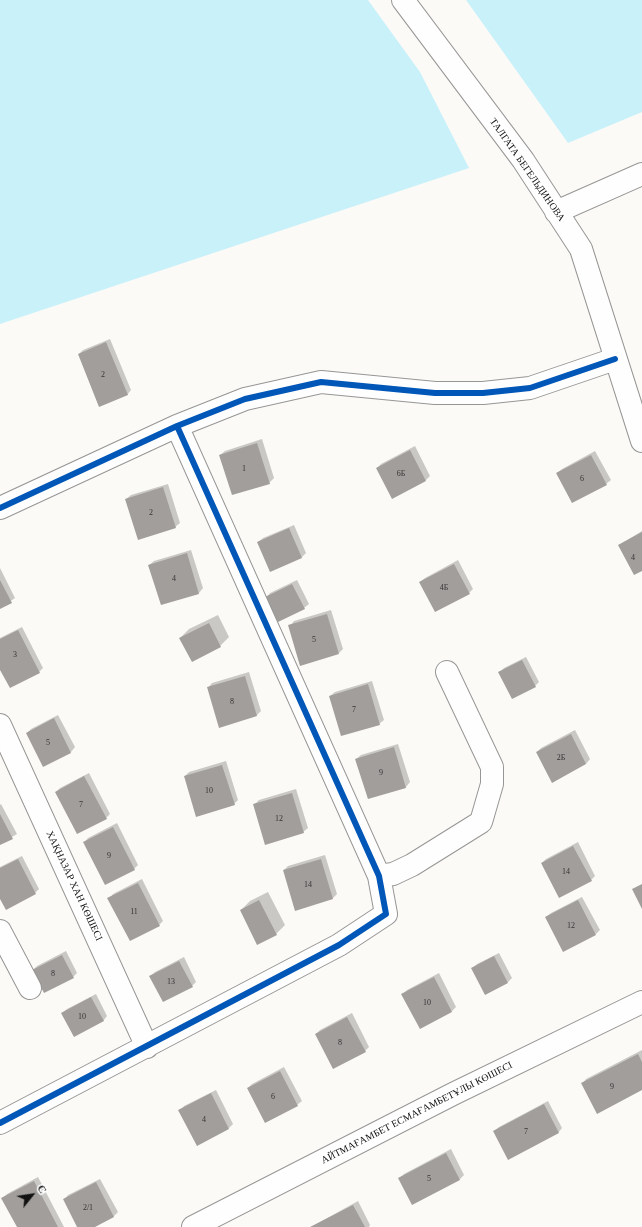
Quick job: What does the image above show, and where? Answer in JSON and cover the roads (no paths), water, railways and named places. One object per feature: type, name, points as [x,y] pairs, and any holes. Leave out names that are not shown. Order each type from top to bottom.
[{"type":"street","name":"ТАЛГАТА БЕГЕЛЬДИНОВА","points":[[404,0],[523,160],[581,249],[642,441]]},
{"type":"street","points":[[556,212],[642,174]]},
{"type":"street","points":[[0,508],[177,426],[245,399],[321,382],[434,393],[482,393],[530,388],[615,359]]},
{"type":"street","points":[[0,1123],[148,1047],[339,945],[386,914],[379,876],[177,426]]},
{"type":"street","points":[[379,876],[393,874],[412,865],[482,822],[492,784],[492,767],[447,672]]},
{"type":"street","name":"ХАҚНАЗАР ХАН КӨШЕСІ","points":[[0,725],[148,1047]]},
{"type":"street","points":[[0,931],[30,988]]},
{"type":"street","name":"АЙТМАҒАМБЕТ ЕСМАҒАМБЕТҰЛЫ КӨШЕСІ","points":[[193,1227],[453,1094],[642,1002]]},
{"type":"water","points":[[0,0],[368,0],[420,72],[469,168],[0,324]]},
{"type":"water","points":[[466,0],[642,0],[642,112],[568,143]]}]
